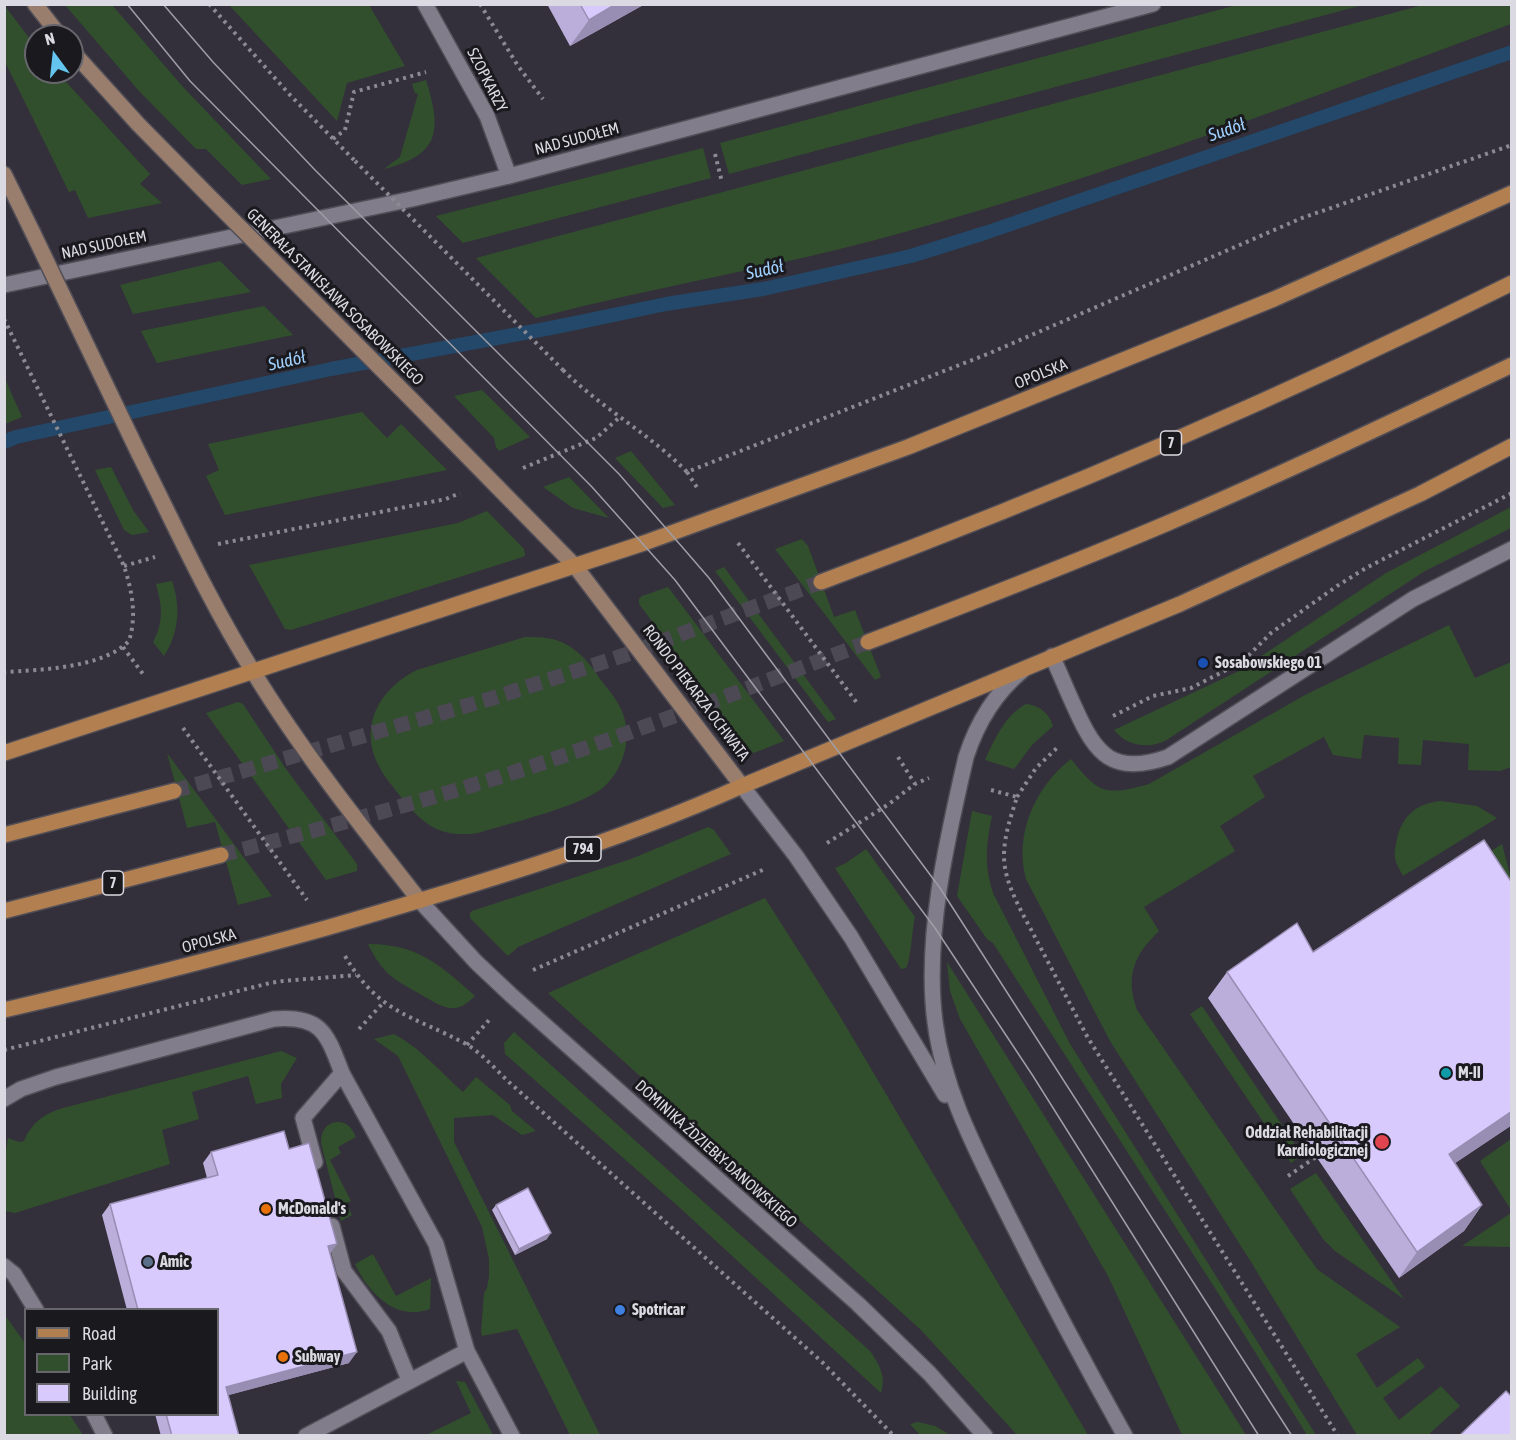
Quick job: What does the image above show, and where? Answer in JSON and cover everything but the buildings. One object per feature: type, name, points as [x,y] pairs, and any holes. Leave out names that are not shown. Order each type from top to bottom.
[{"type":"main road","points":[[35,4],[51,24]]},
{"type":"main road","name":"GENERAŁA STANISŁAWA SOSABOWSKIEGO","points":[[84,64],[130,116],[575,566]]},
{"type":"main road","points":[[4,174],[210,598],[252,671],[324,779],[420,902]]},
{"type":"main road","name":"OPOLSKA","points":[[575,566],[908,447],[1274,299],[1512,193]]},
{"type":"main road","name":"7","points":[[821,582],[1000,514],[1222,420],[1512,283]]},
{"type":"main road","points":[[868,642],[1167,523],[1319,456],[1512,364]]},
{"type":"main road","points":[[742,786],[1180,604],[1420,494],[1512,446]]},
{"type":"main road","points":[[4,753],[575,566]]},
{"type":"main road","name":"RONDO PIEKARZA OCHWATA","points":[[420,902],[604,843],[682,813],[742,786],[575,566]]},
{"type":"main road","points":[[4,836],[174,791]]},
{"type":"main road","name":"7","points":[[4,910],[221,855]]},
{"type":"main road","name":"OPOLSKA","points":[[4,1010],[97,989],[420,902]]},
{"type":"street","name":"SZOPKARZY","points":[[425,4],[487,116],[509,176]]},
{"type":"street","name":"NAD SUDOŁEM","points":[[4,285],[412,199],[509,176],[1153,4]]},
{"type":"street","points":[[1052,656],[1085,730],[1098,750],[1113,760],[1149,764],[1168,757],[1413,599],[1512,549]]},
{"type":"street","points":[[967,1131],[944,1068],[935,1020],[932,972],[936,918],[961,781],[972,741],[988,708],[1011,680],[1028,667]]},
{"type":"street","points":[[742,786],[796,856],[851,936],[967,1131],[1059,1317],[1125,1436]]},
{"type":"street","name":"DOMINIKA ŹDZIEBŁY-DANOWSKIEGO","points":[[420,902],[476,962],[511,995],[858,1304],[930,1374],[985,1436]]},
{"type":"street","points":[[4,1099],[21,1089],[56,1077],[274,1019],[288,1018],[307,1021],[323,1031],[328,1037],[342,1073],[436,1244],[467,1351],[512,1436]]},
{"type":"street","points":[[318,1173],[303,1119],[342,1073]]},
{"type":"street","points":[[329,1216],[344,1271],[389,1331],[409,1380]]},
{"type":"street","points":[[4,1266],[20,1283],[35,1308]]},
{"type":"street","points":[[306,1436],[467,1351]]},
{"type":"street","points":[[95,1416],[105,1436]]},
{"type":"path","points":[[209,4],[290,95],[577,384],[671,455],[687,472],[702,496]]},
{"type":"path","points":[[480,4],[518,66],[543,99]]},
{"type":"path","points":[[333,139],[345,129],[354,92],[431,70]]},
{"type":"path","points":[[712,144],[722,182]]},
{"type":"path","points":[[687,472],[990,353],[1293,222],[1512,145]]},
{"type":"path","points":[[4,319],[124,566],[133,594],[133,617],[129,641],[123,646],[105,656],[53,669],[4,672]]},
{"type":"path","points":[[521,469],[596,438],[620,417]]},
{"type":"path","points":[[236,540],[446,499],[467,490]]},
{"type":"path","points":[[1153,696],[1191,688],[1242,662],[1271,633],[1366,568],[1512,493]]},
{"type":"path","points":[[124,566],[162,555]]},
{"type":"path","points":[[749,558],[861,708]]},
{"type":"path","points":[[123,646],[144,676]]},
{"type":"path","points":[[179,722],[299,888]]},
{"type":"path","points":[[819,846],[889,804],[915,784],[893,749]]},
{"type":"path","points":[[987,788],[1017,797],[1005,838],[1006,873],[1017,901],[1088,1038],[1338,1436]]},
{"type":"path","points":[[527,975],[536,967],[749,876]]},
{"type":"path","points":[[340,948],[356,975],[384,1003],[425,1026],[467,1045],[822,1362],[894,1436]]},
{"type":"path","points":[[4,1050],[270,983],[356,975]]},
{"type":"path","points":[[359,1029],[384,1003]]},
{"type":"path","points":[[467,1045],[495,1013]]},
{"type":"path","points":[[1288,1176],[1316,1157]]},
{"type":"green space","points":[[65,5],[112,5],[184,88],[271,179],[242,185],[206,149],[196,149],[139,91],[84,27],[84,24],[81,24]]},
{"type":"green space","points":[[229,5],[369,5],[405,66],[347,83],[337,121]]},
{"type":"green space","points":[[1237,5],[1363,5],[729,174],[720,143]]},
{"type":"green space","points":[[1423,5],[1511,5],[1511,24],[1208,135],[978,211],[856,245],[536,318],[476,258]]},
{"type":"green space","points":[[5,6],[24,31],[24,84],[68,84],[150,174],[140,184],[162,203],[88,218],[75,190],[69,192],[5,62]]},
{"type":"green space","points":[[426,80],[434,113],[435,127],[432,138],[426,148],[416,156],[384,169],[400,157],[418,94],[415,93],[412,84]]},
{"type":"green space","points":[[703,148],[711,178],[463,243],[436,216]]},
{"type":"green space","points":[[220,261],[251,292],[133,314],[120,285]]},
{"type":"green space","points":[[264,306],[293,335],[157,363],[141,331]]},
{"type":"green space","points":[[5,379],[22,417],[4,424]]},
{"type":"green space","points":[[482,390],[530,437],[499,451],[494,438],[454,396]]},
{"type":"green space","points":[[362,412],[387,438],[401,424],[447,470],[225,515],[206,476],[219,470],[208,444]]},
{"type":"green space","points":[[631,451],[675,505],[663,508],[615,458]]},
{"type":"green space","points":[[111,467],[133,510],[149,532],[132,535],[124,530],[95,470]]},
{"type":"green space","points":[[569,477],[609,518],[573,508],[543,487]]},
{"type":"green space","points":[[1511,507],[1511,528],[1425,571],[1165,741],[1151,745],[1131,743],[1114,730],[1239,671],[1386,573]]},
{"type":"green space","points":[[487,511],[524,549],[523,557],[291,630],[285,629],[249,565],[458,523]]},
{"type":"green space","points":[[802,539],[808,546],[834,617],[855,610],[881,677],[875,680],[775,549]]},
{"type":"green space","points":[[724,567],[836,719],[828,722],[715,571]]},
{"type":"green space","points":[[172,581],[177,600],[177,620],[173,638],[164,656],[153,642],[157,635],[161,613],[156,584]]},
{"type":"green space","points":[[668,587],[784,741],[754,753],[749,750],[639,604],[642,596]]},
{"type":"green space","points":[[1449,625],[1475,678],[1511,662],[1511,767],[1500,771],[1468,770],[1469,744],[1423,740],[1421,765],[1398,764],[1399,738],[1364,735],[1361,759],[1333,755],[1324,737],[1253,776],[1265,797],[1220,826],[1235,851],[1144,907],[1159,931],[1143,949],[1132,976],[1133,998],[1137,1010],[1318,1270],[1400,1327],[1356,1354],[1377,1388],[1418,1358],[1425,1367],[1383,1398],[1399,1420],[1441,1386],[1460,1406],[1428,1435],[1357,1435],[1251,1262],[1110,1041],[1026,879],[1023,845],[1030,813],[1038,797],[1058,770],[1071,759],[1089,779],[1104,789],[1122,790],[1149,784],[1305,695]]},
{"type":"green space","points":[[525,637],[548,638],[569,646],[590,665],[617,701],[625,719],[627,739],[618,769],[606,785],[596,793],[564,807],[478,833],[441,831],[422,820],[414,812],[381,769],[373,751],[371,737],[376,710],[392,687],[417,670]]},
{"type":"green space","points":[[238,702],[243,704],[286,769],[357,864],[357,871],[326,880],[206,713]]},
{"type":"green space","points":[[1026,704],[1043,710],[1053,726],[1032,745],[1014,769],[985,760],[1012,714]]},
{"type":"green space","points":[[167,753],[272,896],[238,905],[215,822],[187,828]]},
{"type":"green space","points":[[1441,801],[1477,806],[1497,818],[1403,876],[1396,862],[1395,848],[1403,823],[1418,808]]},
{"type":"green space","points":[[972,811],[992,816],[987,854],[988,873],[993,893],[1070,1044],[1316,1435],[1307,1435],[993,943],[987,939],[957,896]]},
{"type":"green space","points":[[708,827],[714,830],[731,854],[518,947],[508,956],[470,918],[472,911],[631,859]]},
{"type":"green space","points":[[1502,844],[1511,879],[1511,916],[1471,864]]},
{"type":"green space","points":[[866,849],[915,917],[906,968],[901,969],[835,868]]},
{"type":"green space","points":[[765,898],[838,1013],[1088,1435],[1017,1435],[921,1330],[548,993]]},
{"type":"green space","points":[[368,944],[386,945],[415,952],[439,966],[475,996],[456,1008],[439,1005],[385,971]]},
{"type":"green space","points":[[947,962],[1246,1435],[1182,1435],[1108,1276],[960,1019],[950,991]]},
{"type":"green space","points":[[1202,1006],[1302,1155],[1291,1163],[1190,1014]]},
{"type":"green space","points":[[514,1032],[870,1351],[881,1371],[883,1382],[881,1393],[679,1207],[505,1054],[504,1043]]},
{"type":"green space","points":[[394,1034],[422,1054],[463,1092],[476,1077],[510,1105],[512,1111],[536,1131],[522,1135],[493,1115],[454,1118],[454,1142],[600,1435],[570,1435],[517,1329],[482,1336],[484,1293],[489,1277],[489,1259],[482,1227],[398,1056],[374,1039]]},
{"type":"green space","points":[[281,1051],[297,1058],[281,1084],[282,1098],[256,1104],[248,1076],[192,1092],[199,1119],[162,1130],[170,1164],[15,1213],[5,1211],[5,1157],[8,1138],[19,1142],[24,1141],[35,1124],[44,1116],[63,1108]]},
{"type":"green space","points":[[336,1122],[349,1126],[356,1137],[338,1147],[341,1153],[330,1160],[351,1201],[346,1203],[352,1215],[341,1221],[321,1143],[324,1129]]},
{"type":"green space","points":[[1511,1139],[1511,1210],[1480,1161]]},
{"type":"green space","points":[[1316,1173],[1404,1299],[1335,1251],[1323,1239],[1290,1189]]},
{"type":"green space","points":[[1511,1213],[1511,1247],[1462,1246]]},
{"type":"green space","points":[[373,1254],[396,1296],[431,1278],[430,1309],[417,1312],[394,1308],[375,1294],[355,1264]]},
{"type":"green space","points":[[4,1314],[24,1342],[24,1416],[71,1416],[83,1435],[5,1435]]},
{"type":"green space","points":[[456,1381],[465,1382],[493,1435],[426,1435],[471,1413]]},
{"type":"green space","points":[[918,1422],[935,1426],[950,1435],[920,1435],[910,1424]]},
{"type":"waterway","name":"Sudół","points":[[4,442],[16,437],[331,369],[666,304],[763,289],[911,256],[985,233],[1512,52]]},
{"type":"tunnel","points":[[174,791],[493,698],[625,655],[821,582]]},
{"type":"tunnel","points":[[221,855],[427,799],[548,761],[669,718],[868,642]]},
{"type":"tram line","points":[[127,4],[190,81],[592,487],[675,580],[935,928],[1033,1076],[1259,1436]]},
{"type":"tram line","points":[[163,4],[213,62],[315,170],[619,474],[709,578],[940,888],[1292,1436]]},
{"type":"place","name":"Sosabowskiego 01","points":[[1203,663]]},
{"type":"place","name":"M-II","points":[[1446,1073]]},
{"type":"place","name":"Oddział Rehabilitacji Kardiologicznej","points":[[1382,1142]]},
{"type":"place","name":"McDonald's","points":[[266,1209]]},
{"type":"place","name":"Amic","points":[[148,1262]]},
{"type":"place","name":"Spotricar","points":[[620,1310]]},
{"type":"place","name":"Subway","points":[[283,1357]]}]
